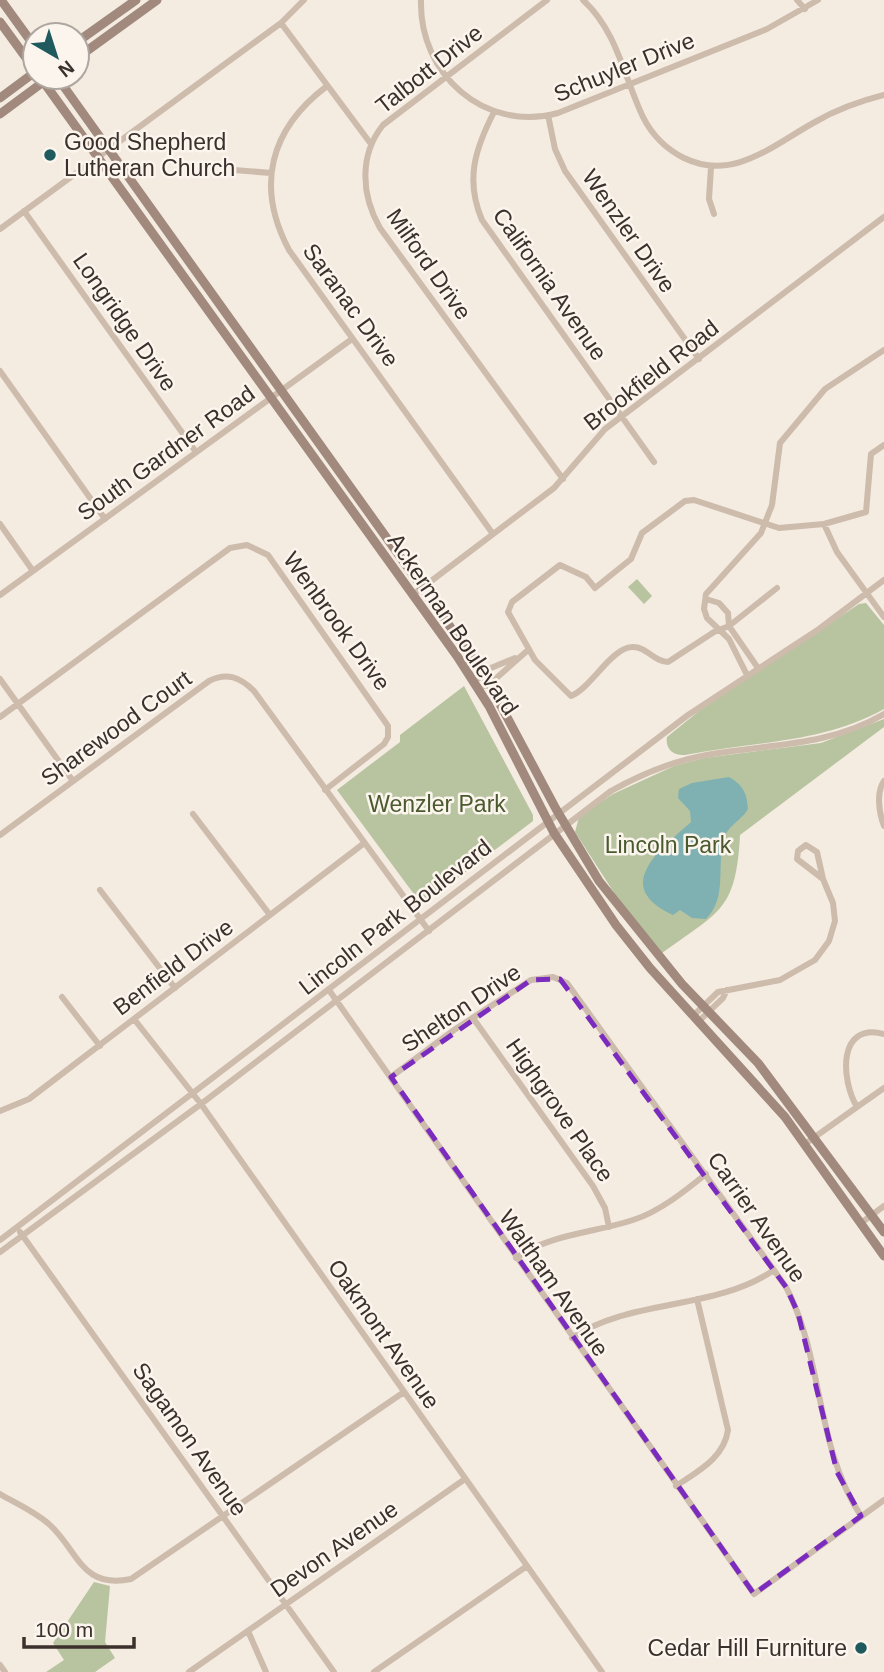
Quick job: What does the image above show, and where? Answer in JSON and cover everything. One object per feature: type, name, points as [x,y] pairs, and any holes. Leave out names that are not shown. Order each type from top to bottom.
[{"type":"street","points":[[1,0],[21,28]]},
{"type":"street","points":[[91,32],[136,0]]},
{"type":"street","points":[[91,48],[157,0]]},
{"type":"street","points":[[0,229],[281,23],[304,0]]},
{"type":"street","name":"Schuyler Drive","points":[[421,0],[424,37],[445,76],[470,100],[494,112],[523,118],[548,115],[630,84],[767,29],[818,0]]},
{"type":"street","name":"Talbott Drive","points":[[370,144],[400,109],[547,0]]},
{"type":"street","points":[[583,0],[611,36],[649,127],[665,146],[688,160],[711,167],[731,166],[753,158],[837,111],[884,96]]},
{"type":"street","points":[[797,0],[805,9]]},
{"type":"street","points":[[0,23],[21,52]]},
{"type":"street","points":[[281,23],[370,144]]},
{"type":"street","points":[[0,98],[21,82]]},
{"type":"street","name":"Saranac Drive","points":[[327,86],[305,104],[287,128],[271,173],[272,204],[281,236],[352,339],[494,534]]},
{"type":"street","points":[[0,114],[30,91]]},
{"type":"street","name":"Ackerman Boulevard","points":[[53,91],[414,594],[476,685],[554,833],[617,925],[696,1018],[770,1098],[884,1256]]},
{"type":"street","name":"Ackerman Boulevard","points":[[67,91],[487,678],[559,815],[622,912],[706,1009],[758,1063],[884,1231]]},
{"type":"street","name":"California Avenue","points":[[494,112],[479,142],[473,167],[473,194],[482,220],[654,462]]},
{"type":"street","name":"Wenzler Drive","points":[[548,115],[555,149],[565,171],[699,359]]},
{"type":"street","name":"Milford Drive","points":[[370,144],[365,186],[377,224],[563,479]]},
{"type":"street","points":[[711,167],[709,199],[714,214]]},
{"type":"street","points":[[234,170],[271,173]]},
{"type":"street","name":"Longridge Drive","points":[[24,211],[196,452]]},
{"type":"street","name":"Brookfield Road","points":[[414,594],[563,479],[593,442],[622,417],[884,218]]},
{"type":"street","name":"South Gardner Road","points":[[0,595],[352,339]]},
{"type":"street","points":[[747,675],[720,629],[707,618],[704,608],[710,587],[758,538],[765,526],[772,505],[780,443],[825,390],[884,350]]},
{"type":"street","points":[[0,371],[105,519]]},
{"type":"street","points":[[777,587],[729,626],[664,662],[638,648],[626,648],[571,696],[528,650],[509,608],[560,565],[586,577],[594,588],[631,559],[642,533],[689,500],[765,526],[786,529],[824,524],[866,512],[871,454],[884,445]]},
{"type":"street","points":[[0,524],[33,570]]},
{"type":"street","points":[[824,524],[834,548],[884,617]]},
{"type":"street","name":"Wenbrook Drive","points":[[0,717],[230,548],[255,547],[268,555],[388,726],[388,737],[384,744],[325,790]]},
{"type":"street","name":"Lincoln Park Boulevard","points":[[0,1240],[680,721],[884,580]]},
{"type":"street","points":[[706,600],[719,603],[728,613],[729,626],[758,668]]},
{"type":"street","points":[[476,685],[528,650]]},
{"type":"street","points":[[487,678],[517,658]]},
{"type":"street","name":"Sharewood Court","points":[[0,835],[209,681],[229,676],[246,683],[254,691],[429,931]]},
{"type":"street","points":[[0,679],[73,781]]},
{"type":"street","name":"Lincoln Park Boulevard","points":[[0,1252],[201,1104],[611,791],[655,769],[713,753],[821,740],[884,714]]},
{"type":"street","points":[[884,781],[879,796],[884,826]]},
{"type":"street","points":[[193,814],[270,915]]},
{"type":"street","name":"Benfield Drive","points":[[0,1111],[29,1099],[363,844]]},
{"type":"street","points":[[696,1018],[727,990],[780,980],[806,967],[823,950],[833,933],[835,914],[814,848],[802,847],[797,855],[800,863],[823,879]]},
{"type":"street","points":[[100,890],[175,988]]},
{"type":"street","name":"Shelton Drive","points":[[391,1077],[531,980],[553,977]]},
{"type":"street","name":"Carrier Avenue","points":[[553,977],[571,987],[774,1270],[798,1313],[837,1472],[861,1516]]},
{"type":"street","name":"Waltham Avenue","points":[[329,990],[754,1594],[861,1516]]},
{"type":"street","points":[[62,997],[100,1045]]},
{"type":"street","name":"Highgrove Place","points":[[473,1018],[593,1186],[605,1208],[609,1227]]},
{"type":"street","name":"Oakmont Avenue","points":[[134,1019],[201,1104],[602,1672]]},
{"type":"street","points":[[857,1107],[845,1075],[849,1050],[864,1034],[884,1034]]},
{"type":"street","points":[[805,1144],[884,1088]]},
{"type":"street","points":[[516,1258],[537,1245],[649,1214],[706,1174]]},
{"type":"street","points":[[861,1223],[884,1206]]},
{"type":"street","name":"Sagamon Avenue","points":[[17,1227],[334,1672]]},
{"type":"street","points":[[572,1338],[596,1324],[749,1285],[774,1270]]},
{"type":"street","points":[[676,1486],[712,1460],[724,1446],[728,1430],[697,1299]]},
{"type":"street","points":[[0,1494],[47,1522],[85,1569],[111,1581],[140,1575],[404,1392]]},
{"type":"street","name":"Devon Avenue","points":[[189,1672],[465,1479]]},
{"type":"street","points":[[861,1516],[884,1500]]},
{"type":"street","points":[[374,1672],[527,1566]]},
{"type":"street","points":[[248,1631],[265,1672]]},
{"type":"street","points":[[0,1665],[5,1672]]},
{"type":"highlighted area","points":[[560,979],[786,1287],[798,1313],[837,1472],[861,1516],[754,1594],[391,1077],[531,980]]},
{"type":"green space","points":[[637,579],[652,596],[644,604],[628,587]]},
{"type":"green space","points":[[866,603],[884,625],[884,709],[836,729],[787,740],[685,755],[671,751],[667,737],[699,711],[859,604]]},
{"type":"green space","name":"Wenzler Park","points":[[464,686],[533,815],[533,821],[422,905],[337,790],[400,742],[400,735]]},
{"type":"green space","name":"Lincoln Park","points":[[884,719],[884,727],[740,835],[738,860],[729,895],[710,918],[661,954],[620,902],[575,832],[579,817],[613,794],[674,766],[704,758],[821,743]]},
{"type":"green space","points":[[94,1582],[110,1586],[105,1642],[115,1658],[95,1672],[46,1672],[64,1660],[53,1643]]},
{"type":"water","points":[[729,777],[743,790],[748,809],[728,830],[724,839],[717,901],[706,919],[692,918],[680,910],[673,915],[655,904],[645,892],[643,880],[655,856],[691,822],[690,811],[678,798],[679,789],[692,783]]},
{"type":"place","name":"Good Shepherd Lutheran Church","points":[[50,155]]},
{"type":"place","name":"Cedar Hill Furniture","points":[[861,1648]]}]
